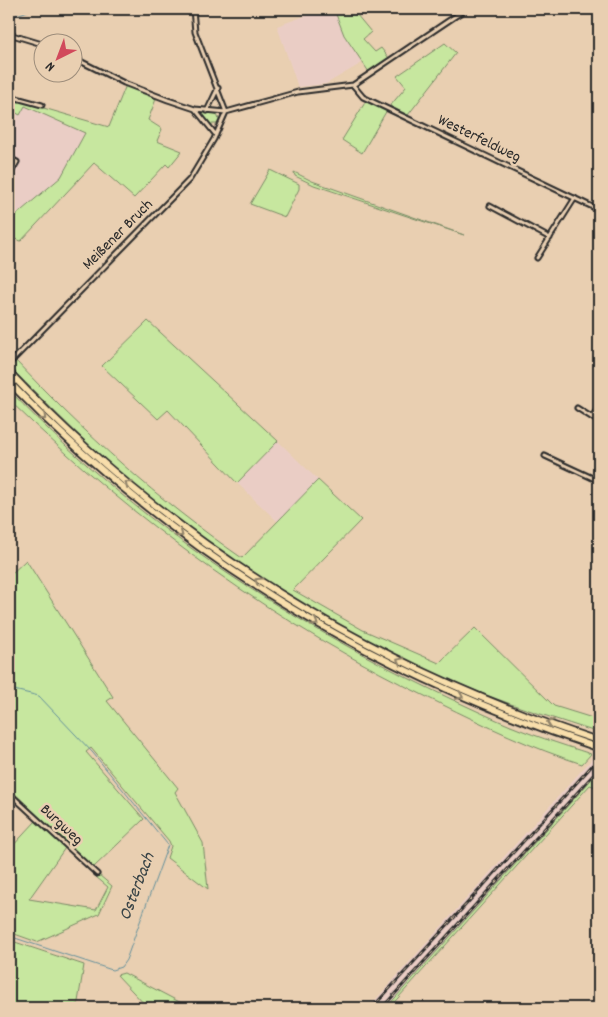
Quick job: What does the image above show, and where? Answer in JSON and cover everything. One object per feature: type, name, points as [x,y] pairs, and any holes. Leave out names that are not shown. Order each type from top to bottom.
[{"type":"highway","points":[[10,373],[60,424],[120,478],[212,549],[284,597],[356,638],[440,680],[508,708],[597,740]]},
{"type":"highway","points":[[9,382],[68,440],[148,510],[214,559],[280,603],[352,644],[437,686],[500,713],[599,748]]},
{"type":"street","points":[[193,9],[195,32],[226,112]]},
{"type":"street","points":[[82,62],[138,89],[195,110],[226,112],[298,92],[352,85],[466,9]]},
{"type":"street","points":[[9,34],[32,41]]},
{"type":"street","name":"Westerfeldweg","points":[[352,85],[363,97],[599,210]]},
{"type":"street","points":[[208,110],[218,88]]},
{"type":"street","points":[[9,96],[42,105]]},
{"type":"street","points":[[195,110],[216,135]]},
{"type":"street","name":"Meißener Bruch","points":[[9,364],[190,179],[216,135],[226,112]]},
{"type":"street","points":[[9,158],[16,162],[9,176]]},
{"type":"street","points":[[537,258],[575,198]]},
{"type":"street","points":[[490,206],[550,238]]},
{"type":"street","points":[[592,417],[599,407]]},
{"type":"street","points":[[577,408],[599,422]]},
{"type":"street","points":[[545,456],[599,481]]},
{"type":"street","name":"Burgweg","points":[[9,793],[97,874]]},
{"type":"shaded area","points":[[325,9],[334,9],[344,35],[362,63],[326,84],[298,87],[277,26]]},
{"type":"shaded area","points":[[24,106],[85,133],[61,178],[9,221],[9,109],[20,115]]},
{"type":"shaded area","points":[[278,441],[318,480],[278,522],[237,483]]},
{"type":"shaded area","points":[[599,751],[599,771],[386,1008],[368,1008]]},
{"type":"green space","points":[[334,9],[352,9],[371,32],[363,39],[375,52],[381,48],[389,58],[369,72],[344,35]]},
{"type":"green space","points":[[445,43],[456,53],[408,115],[390,106],[406,87],[397,76]]},
{"type":"green space","points":[[126,85],[156,99],[148,120],[162,129],[157,141],[182,151],[169,167],[166,164],[134,198],[94,163],[21,241],[9,237],[9,221],[61,177],[85,133],[25,106],[20,115],[9,109],[9,98],[109,127]]},
{"type":"green space","points":[[366,101],[387,110],[362,153],[342,140]]},
{"type":"green space","points":[[203,112],[217,114],[219,120],[217,124],[209,124],[201,114]]},
{"type":"green space","points":[[270,170],[299,184],[299,189],[285,217],[250,204]]},
{"type":"green space","points":[[294,172],[312,181],[464,235],[314,185],[295,176]]},
{"type":"green space","points":[[148,321],[278,441],[237,483],[168,410],[158,419],[102,366]]},
{"type":"green space","points":[[15,360],[68,414],[123,465],[181,513],[242,558],[318,480],[361,520],[293,590],[363,630],[439,663],[475,628],[554,706],[599,720],[599,733],[525,709],[436,674],[348,630],[263,579],[183,523],[109,463],[9,366]]},
{"type":"green space","points":[[9,390],[63,444],[119,493],[177,538],[237,580],[299,619],[363,655],[499,721],[533,735],[591,754],[582,764],[527,744],[380,673],[322,641],[266,606],[159,530],[107,489],[9,400]]},
{"type":"green space","points":[[26,560],[113,697],[107,701],[178,788],[175,792],[203,843],[208,889],[167,858],[171,846],[169,841],[91,748],[86,752],[144,819],[93,868],[9,788],[9,576]]},
{"type":"green space","points":[[599,771],[599,788],[590,785],[389,1008],[386,1008]]},
{"type":"green space","points":[[37,820],[65,848],[29,899],[96,910],[108,887],[96,877],[99,875],[112,886],[99,914],[37,942],[9,932],[9,850]]},
{"type":"green space","points":[[9,940],[84,965],[77,1008],[9,1008]]},
{"type":"green space","points":[[124,973],[191,1008],[148,1008],[117,975]]},
{"type":"waterway","name":"Osterbach","points":[[9,18],[33,9]]},
{"type":"waterway","name":"Osterbach","points":[[9,675],[14,690],[39,696],[93,753],[168,845],[126,960],[121,967],[112,970],[9,936]]},
{"type":"railway","points":[[9,13],[20,9]]},
{"type":"railway","points":[[372,1008],[599,758]]},
{"type":"railway","points":[[382,1008],[594,774]]}]
